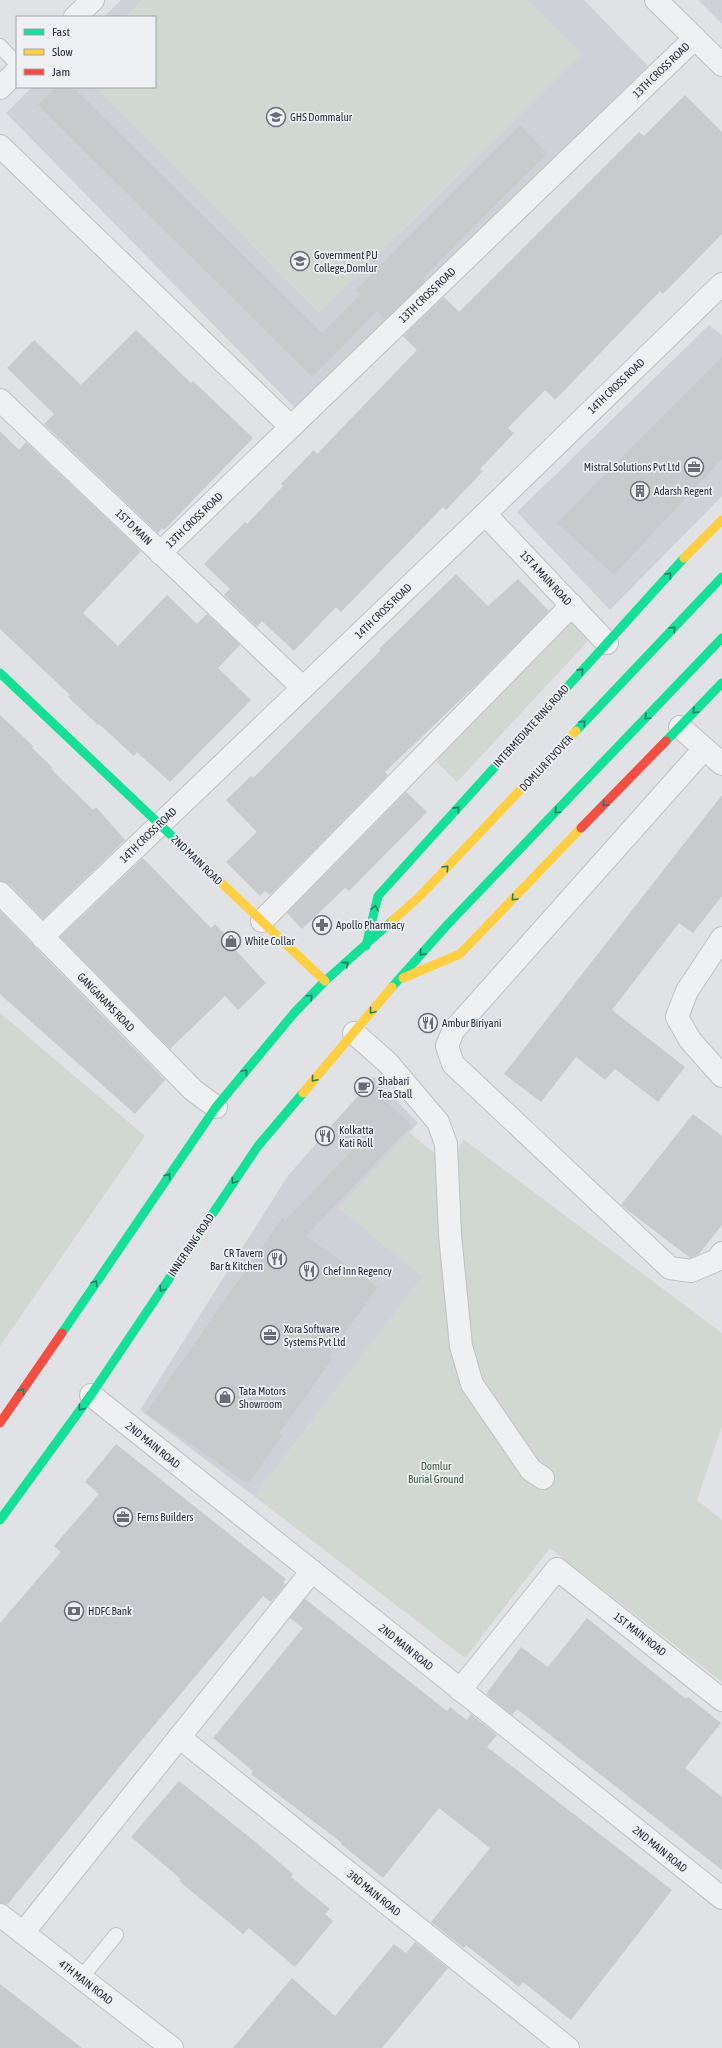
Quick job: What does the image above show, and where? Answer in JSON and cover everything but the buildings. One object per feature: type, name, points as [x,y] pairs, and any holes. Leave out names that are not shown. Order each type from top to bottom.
[{"type":"main road","name":"INTERMEDIATE RING ROAD","points":[[366,946],[378,896],[694,547],[722,520]]},
{"type":"main road","name":"DOMLUR FLYOVER","points":[[366,946],[419,896],[722,576]]},
{"type":"main road","points":[[397,981],[448,924],[722,638]]},
{"type":"main road","name":"2ND MAIN ROAD","points":[[0,672],[325,982]]},
{"type":"main road","points":[[397,981],[460,954],[680,726],[720,687]]},
{"type":"main road","points":[[0,1423],[216,1107],[295,1012],[325,982],[366,946]]},
{"type":"main road","name":"INNER RING ROAD","points":[[0,1520],[91,1395],[258,1146],[397,981]]},
{"type":"street","points":[[76,16],[93,0]]},
{"type":"street","points":[[656,0],[722,65]]},
{"type":"street","name":"13TH CROSS ROAD","points":[[160,553],[290,426],[695,38]]},
{"type":"street","points":[[0,88],[16,73]]},
{"type":"street","points":[[0,146],[290,426]]},
{"type":"street","name":"14TH CROSS ROAD","points":[[42,937],[486,514],[722,284]]},
{"type":"street","name":"1ST D MAIN","points":[[0,400],[303,688]]},
{"type":"street","name":"1ST A MAIN ROAD","points":[[486,514],[607,643]]},
{"type":"street","points":[[262,921],[572,606]]},
{"type":"street","points":[[680,726],[722,764]]},
{"type":"street","points":[[704,749],[453,1032],[447,1046],[453,1064],[670,1268],[691,1271],[717,1260],[722,1253]]},
{"type":"street","name":"GANGARAMS ROAD","points":[[0,893],[193,1090],[216,1107]]},
{"type":"street","points":[[722,938],[687,991],[677,1016],[690,1040],[722,1076]]},
{"type":"street","points":[[354,1033],[388,1063],[438,1122],[446,1144],[450,1235],[461,1346],[472,1384],[531,1470],[544,1478]]},
{"type":"street","name":"2ND MAIN ROAD","points":[[91,1395],[722,1898]]},
{"type":"street","name":"1ST MAIN ROAD","points":[[460,1690],[557,1569],[722,1700]]},
{"type":"street","points":[[23,1933],[312,1571]]},
{"type":"street","name":"3RD MAIN ROAD","points":[[179,1738],[568,2048]]},
{"type":"street","name":"4TH MAIN ROAD","points":[[0,1915],[172,2048]]},
{"type":"lane","points":[[0,46],[16,63]]},
{"type":"lane","points":[[81,1978],[116,1935]]},
{"type":"shaded area","name":"Government PU College,Domlur","points":[[121,0],[584,0],[648,66],[296,409],[6,113],[31,88],[156,88],[156,16],[105,16]]},
{"type":"shaded area","points":[[698,0],[722,0],[722,24]]},
{"type":"shaded area","points":[[709,325],[722,335],[722,496],[610,610],[517,512]]},
{"type":"shaded area","points":[[374,1077],[418,1123],[339,1208],[423,1277],[254,1496],[140,1410],[287,1177]]},
{"type":"green space","points":[[142,0],[528,0],[582,54],[319,313],[97,88],[156,88],[156,16],[126,16]]},
{"type":"green space","points":[[569,619],[588,641],[457,782],[435,760]]},
{"type":"green space","points":[[0,1013],[145,1136],[0,1346]]},
{"type":"green space","name":"Domlur Burial Ground","points":[[409,1132],[452,1168],[463,1139],[722,1333],[722,1426],[697,1500],[722,1520],[722,1682],[550,1548],[465,1658],[254,1496],[422,1277],[339,1208]]},
{"type":"traffic: fast","points":[[366,946],[378,896],[684,558]]},
{"type":"traffic: fast","points":[[576,731],[722,577]]},
{"type":"traffic: fast","points":[[392,987],[448,924],[722,638]]},
{"type":"traffic: fast","points":[[0,673],[193,856]]},
{"type":"traffic: fast","points":[[666,741],[722,683]]},
{"type":"traffic: fast","points":[[62,1333],[216,1107],[295,1012],[325,981],[392,921]]},
{"type":"traffic: fast","points":[[0,1520],[91,1395],[258,1146],[303,1093]]},
{"type":"traffic: slow","points":[[684,558],[722,520]]},
{"type":"traffic: slow","points":[[392,921],[419,897],[576,731]]},
{"type":"traffic: slow","points":[[403,978],[460,954],[581,828]]},
{"type":"traffic: slow","points":[[193,856],[325,981]]},
{"type":"traffic: slow","points":[[303,1093],[392,987]]},
{"type":"traffic: jam","points":[[581,828],[666,741]]},
{"type":"traffic: jam","points":[[0,1423],[62,1333]]},
{"type":"place","name":"GHS Dommalur","points":[[276,117]]},
{"type":"place","name":"Government PU College,Domlur","points":[[300,261]]},
{"type":"place","name":"Mistral Solutions Pvt Ltd","points":[[694,467]]},
{"type":"place","name":"Adarsh Regent","points":[[640,491]]},
{"type":"place","name":"Apollo Pharmacy","points":[[322,925]]},
{"type":"place","name":"White Collar","points":[[231,941]]},
{"type":"place","name":"Ambur Biriyani","points":[[428,1023]]},
{"type":"place","name":"Shabari Tea Stall","points":[[364,1087]]},
{"type":"place","name":"Kolkatta Kati Roll","points":[[325,1136]]},
{"type":"place","name":"CR Tavern Bar & Kitchen","points":[[277,1259]]},
{"type":"place","name":"Chef Inn Regency","points":[[309,1271]]},
{"type":"place","name":"Xora Software Systems Pvt Ltd","points":[[270,1335]]},
{"type":"place","name":"Tata Motors Showroom","points":[[225,1397]]},
{"type":"place","name":"Ferns Builders","points":[[123,1517]]},
{"type":"place","name":"HDFC Bank","points":[[74,1611]]}]
